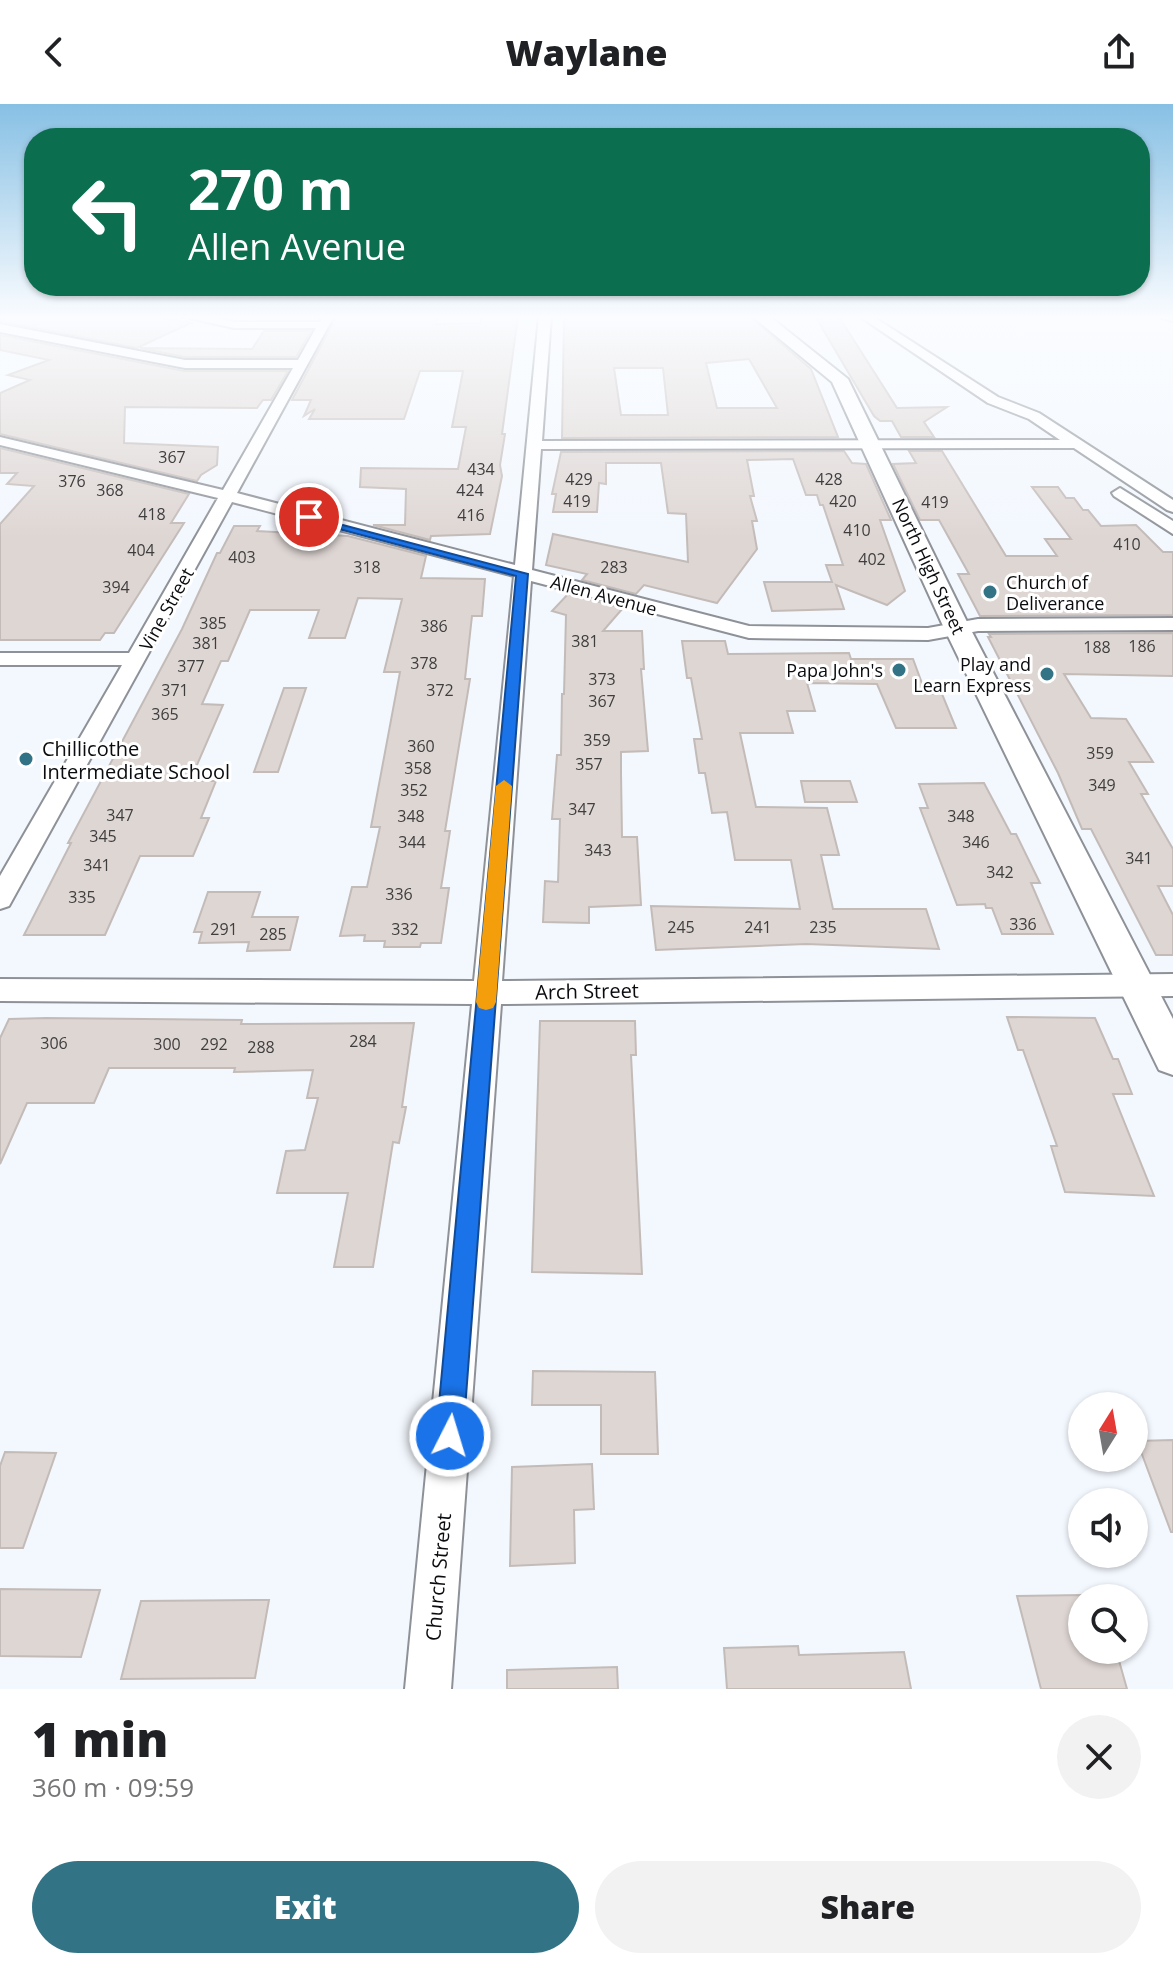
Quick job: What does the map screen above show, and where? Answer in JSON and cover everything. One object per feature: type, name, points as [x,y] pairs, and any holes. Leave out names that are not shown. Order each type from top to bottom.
[{"type":"main road","name":"North High Street","points":[[844,390],[957,628],[1173,1058]]},
{"type":"street","name":"Vine Street","points":[[0,899],[289,390]]},
{"type":"street","name":"Church Street","points":[[428,1689],[538,390]]},
{"type":"street","points":[[978,390],[1086,471]]},
{"type":"street","points":[[993,400],[1034,416],[1173,507]]},
{"type":"street","name":"Allen Avenue","points":[[0,441],[228,496],[749,632],[928,634],[978,625],[1173,624]]},
{"type":"street","points":[[533,445],[1076,444]]},
{"type":"street","points":[[1111,487],[1173,529]]},
{"type":"street","points":[[0,659],[138,659]]},
{"type":"street","name":"Arch Street","points":[[0,990],[487,993],[1173,985]]},
{"type":"building","points":[[7,390],[277,390],[271,400],[263,400],[257,408],[125,407],[124,443],[218,447],[217,465],[197,481],[0,434],[0,393]]},
{"type":"building","points":[[297,390],[414,390],[404,419],[309,419],[315,409],[304,416],[311,400],[292,400]]},
{"type":"building","points":[[459,390],[508,390],[502,434],[505,434],[500,465],[502,476],[490,534],[431,536],[430,540],[373,525],[405,525],[406,489],[360,487],[361,468],[458,469],[466,427],[452,427]]},
{"type":"building","points":[[563,390],[617,390],[621,415],[668,415],[665,390],[713,390],[717,408],[777,408],[767,390],[819,390],[838,437],[562,438]]},
{"type":"building","points":[[859,390],[886,390],[897,408],[947,407],[924,422],[934,437],[901,437],[892,421],[880,421]]},
{"type":"building","points":[[0,448],[189,494],[171,523],[184,523],[114,633],[105,633],[100,640],[0,640],[0,524],[34,486],[7,484],[17,473],[0,473]]},
{"type":"building","points":[[844,451],[852,463],[866,464],[891,520],[880,520],[905,591],[887,605],[836,585],[844,609],[772,611],[764,582],[832,582],[826,565],[843,565],[823,505],[820,505],[817,495],[806,495],[793,459],[747,460],[754,496],[750,496],[757,521],[752,521],[757,549],[717,603],[644,585],[636,594],[582,580],[587,574],[546,565],[553,534],[688,562],[686,514],[668,513],[661,463],[606,463],[606,484],[599,483],[597,512],[553,512],[556,494],[552,494],[561,452]]},
{"type":"building","points":[[909,451],[942,451],[1006,556],[1057,556],[1045,539],[1071,539],[1032,487],[1058,487],[1066,498],[1074,498],[1083,510],[1088,510],[1101,526],[1136,525],[1163,552],[1173,552],[1173,615],[980,616],[958,574],[969,574],[939,520],[920,520],[893,464],[916,463]]},
{"type":"building","points":[[234,526],[260,526],[257,531],[348,536],[426,556],[421,578],[485,579],[482,616],[472,616],[465,679],[470,679],[445,831],[450,831],[441,888],[449,888],[441,943],[421,943],[420,947],[384,947],[385,941],[364,941],[365,935],[340,936],[352,887],[367,887],[380,827],[371,827],[400,672],[384,672],[402,599],[358,598],[345,638],[309,638],[319,610],[250,610],[228,661],[221,661],[202,704],[223,705],[190,781],[216,781],[201,818],[209,818],[193,856],[140,856],[105,935],[24,935],[71,843],[68,843],[182,629],[217,553],[220,553]]},
{"type":"building","points":[[568,594],[623,608],[603,631],[642,631],[644,669],[641,669],[648,751],[621,752],[622,837],[637,837],[641,905],[589,907],[589,923],[543,922],[545,881],[558,882],[560,819],[552,819],[557,755],[561,755],[564,694],[566,615],[552,611]]},
{"type":"building","points":[[1173,633],[1173,676],[1064,674],[1091,718],[1126,719],[1153,762],[1129,762],[1148,794],[1141,794],[1173,849],[1173,886],[1158,886],[1173,915],[1173,955],[1156,955],[1091,829],[1082,829],[1058,773],[988,637],[991,637],[989,634]]},
{"type":"building","points":[[682,641],[725,641],[728,654],[849,653],[851,659],[913,659],[926,694],[942,694],[956,728],[896,728],[877,684],[807,683],[815,711],[787,711],[793,733],[740,733],[756,807],[827,808],[839,855],[821,855],[833,909],[926,909],[939,949],[806,944],[656,950],[651,906],[800,909],[791,860],[735,860],[727,812],[712,813],[705,773],[699,773],[694,739],[702,739],[691,678],[687,678]]},
{"type":"building","points":[[284,688],[306,688],[278,772],[254,772]]},
{"type":"building","points":[[801,781],[850,781],[857,802],[805,802]]},
{"type":"building","points":[[984,783],[1011,834],[1016,834],[1040,883],[1031,883],[1053,934],[1002,934],[992,908],[986,908],[985,904],[957,905],[920,808],[928,808],[919,784]]},
{"type":"building","points":[[208,892],[260,892],[252,917],[298,917],[290,950],[247,951],[249,942],[199,943],[202,932],[194,932]]},
{"type":"building","points":[[1007,1017],[1095,1018],[1113,1059],[1118,1059],[1132,1094],[1113,1094],[1154,1196],[1065,1192],[1051,1146],[1057,1146],[1023,1050],[1018,1050]]},
{"type":"building","points":[[9,1019],[242,1020],[241,1024],[414,1023],[402,1107],[406,1107],[399,1143],[393,1142],[373,1267],[334,1267],[348,1193],[277,1193],[286,1151],[305,1150],[318,1098],[307,1098],[313,1070],[234,1072],[235,1068],[109,1068],[94,1103],[27,1103],[0,1164],[0,1038]]},
{"type":"building","points":[[540,1021],[635,1021],[636,1055],[631,1055],[642,1274],[532,1272]]},
{"type":"building","points":[[533,1371],[655,1372],[658,1454],[601,1454],[601,1405],[532,1405]]},
{"type":"building","points":[[1173,1440],[1173,1532],[1148,1470],[1148,1441]]},
{"type":"building","points":[[5,1452],[56,1453],[23,1548],[0,1548],[0,1466]]},
{"type":"building","points":[[592,1464],[594,1509],[574,1510],[575,1563],[510,1566],[512,1467]]},
{"type":"building","points":[[0,1589],[100,1590],[81,1657],[0,1656]]},
{"type":"building","points":[[1068,1595],[1068,1664],[1120,1664],[1127,1689],[1041,1689],[1017,1596]]},
{"type":"building","points":[[269,1600],[255,1678],[121,1679],[141,1601]]},
{"type":"building","points":[[798,1646],[799,1655],[904,1652],[911,1689],[727,1689],[724,1648]]},
{"type":"building","points":[[617,1667],[618,1689],[507,1689],[507,1670]]},
{"type":"slow traffic","points":[[486,1002],[504,786]]},
{"type":"place","name":"Church of Deliverance","points":[[990,592]]},
{"type":"place","name":"Papa John's","points":[[899,670]]},
{"type":"place","name":"Play and Learn Express","points":[[1047,674]]},
{"type":"place","name":"Chillicothe Intermediate School","points":[[26,759]]},
{"type":"route","points":[[309,517],[522,574],[450,1436]]}]
